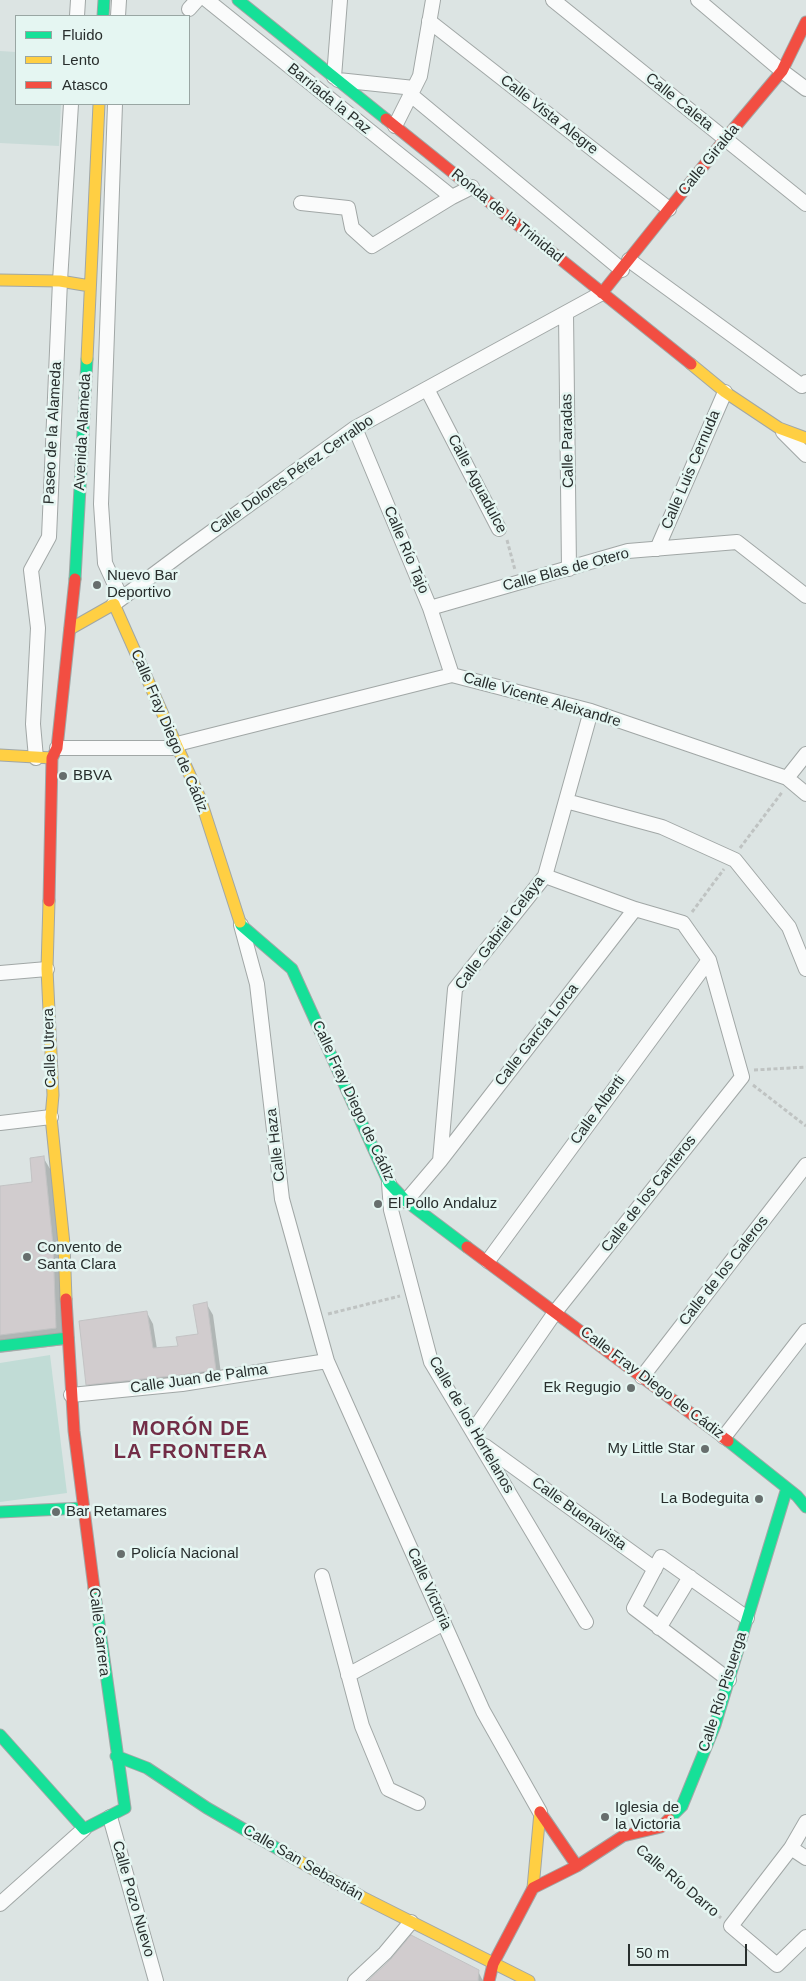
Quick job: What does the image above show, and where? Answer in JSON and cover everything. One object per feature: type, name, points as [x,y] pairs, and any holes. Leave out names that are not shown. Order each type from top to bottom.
[{"type":"street","points":[[76,15],[78,0]]},
{"type":"street","points":[[103,15],[104,0]]},
{"type":"street","points":[[118,15],[119,0]]},
{"type":"street","name":"Barriada la Paz","points":[[207,0],[452,197]]},
{"type":"street","name":"Ronda de la Trinidad","points":[[238,0],[252,5],[337,79],[725,392],[779,428],[806,438]]},
{"type":"street","points":[[340,0],[337,79],[413,92]]},
{"type":"street","points":[[395,126],[420,76],[433,0]]},
{"type":"street","name":"Calle Caleta","points":[[553,0],[806,204]]},
{"type":"street","points":[[702,2],[782,71],[806,89]]},
{"type":"street","name":"Calle Vista Alegre","points":[[430,21],[669,209]]},
{"type":"street","name":"Calle Giralda","points":[[602,293],[725,138],[782,71],[806,22]]},
{"type":"street","name":"Ronda de la Trinidad","points":[[413,92],[626,265],[802,386],[806,382]]},
{"type":"street","name":"Paseo de la Alameda","points":[[36,758],[33,724],[38,628],[31,570],[49,537],[60,281],[71,105]]},
{"type":"street","name":"Avenida Alameda","points":[[54,753],[70,629],[77,556],[99,105]]},
{"type":"street","points":[[115,105],[101,504],[106,563],[118,601]]},
{"type":"street","points":[[300,203],[348,208],[352,228],[372,246],[452,197],[472,187]]},
{"type":"street","points":[[0,280],[60,281],[90,286]]},
{"type":"street","name":"Calle Dolores Pérez Cerralbo","points":[[70,629],[118,601],[355,428],[602,293]]},
{"type":"street","name":"Calle Paradas","points":[[566,313],[569,568]]},
{"type":"street","name":"Calle Aguadulce","points":[[427,389],[499,529]]},
{"type":"street","name":"Calle Luis Cernuda","points":[[657,549],[725,392]]},
{"type":"street","name":"Calle Río Tajo","points":[[355,428],[430,608],[452,675]]},
{"type":"street","points":[[779,428],[806,454]]},
{"type":"street","name":"Ronda de la Trinidad","points":[[779,428],[806,432]]},
{"type":"street","name":"Calle Blas de Otero","points":[[430,608],[628,551],[737,542],[806,596]]},
{"type":"street","name":"Calle Fray Diego de Cádiz","points":[[118,601],[200,798],[241,925],[292,969],[389,1183],[406,1201],[724,1437],[787,1488],[806,1507]]},
{"type":"street","name":"Calle Vicente Aleixandre","points":[[54,753],[177,746],[452,675],[591,711],[787,778]]},
{"type":"street","name":"Calle Gabriel Celaya","points":[[440,1161],[455,989],[544,876],[591,711]]},
{"type":"street","points":[[0,755],[36,758],[54,753]]},
{"type":"street","name":"Calle Utrera","points":[[54,753],[47,969],[52,1095],[51,1118],[64,1244],[68,1338]]},
{"type":"street","points":[[806,754],[787,778],[806,794]]},
{"type":"street","points":[[566,801],[662,827],[735,860],[789,927],[806,969]]},
{"type":"street","points":[[544,876],[635,909],[684,923],[709,960],[741,1074]]},
{"type":"street","name":"Calle García Lorca","points":[[406,1201],[440,1161],[635,909]]},
{"type":"street","name":"Calle Haza","points":[[241,925],[257,984],[282,1199],[327,1361]]},
{"type":"street","name":"Calle Alberti","points":[[488,1261],[709,960]]},
{"type":"street","points":[[0,973],[47,969]]},
{"type":"street","name":"Calle de los Canteros","points":[[476,1436],[556,1311],[741,1074]]},
{"type":"street","points":[[0,1123],[51,1118]]},
{"type":"street","name":"Calle de los Caleros","points":[[642,1376],[806,1164]]},
{"type":"street","name":"Calle de los Hortelanos","points":[[389,1183],[391,1210],[431,1362],[586,1622]]},
{"type":"street","points":[[724,1437],[806,1331]]},
{"type":"street","points":[[0,1346],[68,1338]]},
{"type":"street","name":"Calle Carrera","points":[[68,1338],[71,1395],[83,1508],[124,1808],[110,1817]]},
{"type":"street","name":"Calle Juan de Palma","points":[[71,1395],[182,1384],[327,1361]]},
{"type":"street","name":"Calle Victoria","points":[[327,1361],[483,1711],[540,1812]]},
{"type":"street","name":"Calle Buenavista","points":[[476,1436],[655,1569]]},
{"type":"street","name":"Calle Río Pisuerga","points":[[534,1888],[577,1866],[623,1836],[660,1827],[682,1806],[715,1725],[787,1488]]},
{"type":"street","points":[[0,1512],[83,1508]]},
{"type":"street","points":[[729,1680],[634,1608],[661,1557],[747,1618]]},
{"type":"street","points":[[322,1576],[362,1726],[388,1789],[418,1803]]},
{"type":"street","points":[[659,1628],[690,1578]]},
{"type":"street","points":[[348,1675],[444,1623]]},
{"type":"street","points":[[0,1735],[84,1829]]},
{"type":"street","name":"Calle San Sebastián","points":[[116,1756],[147,1768],[207,1808],[362,1897],[529,1981]]},
{"type":"street","points":[[540,1812],[577,1866]]},
{"type":"street","points":[[489,1981],[493,1964],[534,1888],[540,1812]]},
{"type":"street","points":[[0,1904],[84,1829],[110,1817]]},
{"type":"street","name":"Calle Pozo Nuevo","points":[[110,1817],[156,1981]]},
{"type":"street","points":[[731,1926],[791,1848],[806,1822]]},
{"type":"street","points":[[791,1848],[806,1858]]},
{"type":"street","points":[[355,1981],[385,1953],[411,1922]]},
{"type":"street","name":"Calle Río Darro","points":[[731,1926],[776,1965],[806,1937]]},
{"type":"path","name":"Calle Aguadulce","points":[[499,529],[507,540],[520,582]]},
{"type":"path","points":[[741,1074],[806,1067]]},
{"type":"path","points":[[741,1074],[806,1126]]},
{"type":"path","points":[[315,1317],[412,1293]]},
{"type":"path","name":"Calle Río Darro","points":[[623,1836],[731,1926]]},
{"type":"shaded area","points":[[0,51],[15,52],[15,105],[61,105],[59,146],[0,143]]},
{"type":"green space","points":[[50,1355],[67,1493],[0,1502],[0,1363]]},
{"type":"building","name":"Convento de Santa Clara","points":[[44,1156],[53,1245],[56,1328],[0,1335],[0,1186],[32,1182],[30,1158]]},
{"type":"building","points":[[207,1302],[216,1370],[86,1385],[79,1321],[147,1311],[153,1348],[178,1346],[176,1337],[198,1334],[193,1305]]},
{"type":"building","points":[[411,1935],[479,1970],[478,1981],[368,1981],[391,1959]]},
{"type":"traffic: fast","points":[[103,15],[104,0]]},
{"type":"traffic: fast","points":[[238,0],[386,119]]},
{"type":"traffic: fast","points":[[75,579],[87,359]]},
{"type":"traffic: fast","points":[[240,922],[241,925],[292,969],[389,1183],[406,1201],[467,1247]]},
{"type":"traffic: fast","points":[[0,1346],[68,1338]]},
{"type":"traffic: fast","points":[[728,1441],[797,1496],[806,1507]]},
{"type":"traffic: fast","points":[[669,1819],[682,1806],[715,1725],[787,1488]]},
{"type":"traffic: fast","points":[[0,1512],[83,1508]]},
{"type":"traffic: fast","points":[[0,1735],[84,1829],[125,1808],[94,1588]]},
{"type":"traffic: fast","points":[[116,1756],[147,1768],[207,1808],[292,1857]]},
{"type":"traffic: slow","points":[[87,359],[99,105]]},
{"type":"traffic: slow","points":[[0,280],[60,281],[90,286]]},
{"type":"traffic: slow","points":[[691,364],[725,392],[779,428],[806,438]]},
{"type":"traffic: slow","points":[[70,629],[114,604],[200,798],[240,922]]},
{"type":"traffic: slow","points":[[0,755],[52,758]]},
{"type":"traffic: slow","points":[[49,901],[47,969],[53,1095],[51,1117],[64,1244],[66,1299]]},
{"type":"traffic: slow","points":[[533,1888],[540,1812]]},
{"type":"traffic: slow","points":[[292,1857],[362,1897],[529,1981]]},
{"type":"traffic: jam","points":[[602,293],[782,71],[806,22]]},
{"type":"traffic: jam","points":[[386,119],[691,364]]},
{"type":"traffic: jam","points":[[49,901],[52,758],[57,748],[75,579]]},
{"type":"traffic: jam","points":[[467,1247],[728,1441]]},
{"type":"traffic: jam","points":[[66,1299],[74,1431],[94,1588]]},
{"type":"traffic: jam","points":[[540,1812],[577,1866]]},
{"type":"traffic: jam","points":[[489,1981],[493,1964],[533,1888],[577,1866],[623,1836],[661,1827],[669,1819]]},
{"type":"place","name":"Nuevo Bar Deportivo","points":[[97,585]]},
{"type":"place","name":"BBVA","points":[[63,776]]},
{"type":"place","name":"El Pollo Andaluz","points":[[378,1204]]},
{"type":"place","name":"Convento de Santa Clara","points":[[27,1257]]},
{"type":"place","name":"Ek Regugio","points":[[631,1388]]},
{"type":"place","name":"My Little Star","points":[[705,1449]]},
{"type":"place","name":"La Bodeguita","points":[[759,1499]]},
{"type":"place","name":"Bar Retamares","points":[[56,1512]]},
{"type":"place","name":"Policía Nacional","points":[[121,1554]]},
{"type":"place","name":"Iglesia de la Victoria","points":[[605,1817]]},
{"type":"district","name":"MORÓN DE LA FRONTERA","points":[[191,1440]]}]
